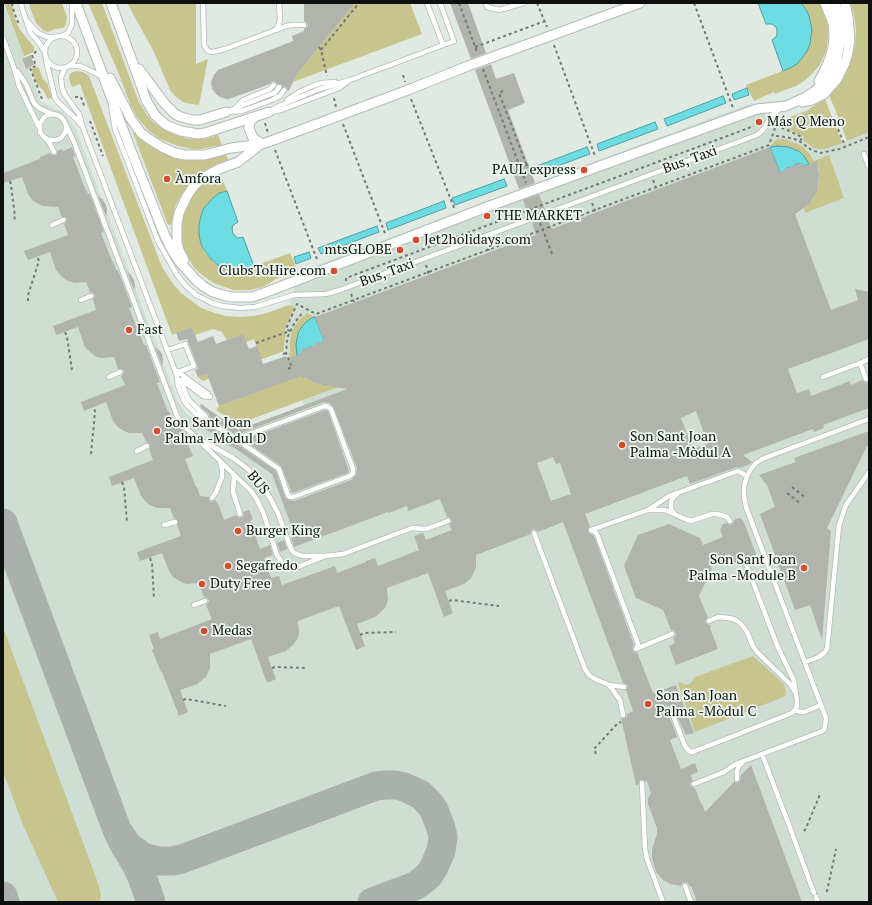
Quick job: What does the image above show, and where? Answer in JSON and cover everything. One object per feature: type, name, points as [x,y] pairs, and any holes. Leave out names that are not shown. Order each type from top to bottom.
[{"type":"street","points":[[76,3],[130,148],[165,236],[179,261],[189,273],[213,292],[232,297],[258,295],[757,108],[788,105],[819,98],[831,86],[841,72],[847,57],[850,40],[845,3]]},
{"type":"street","points":[[111,3],[144,94],[150,108],[160,120],[174,129],[198,134],[269,112]]},
{"type":"street","points":[[89,35],[131,120],[141,133],[154,143],[175,153],[196,156],[267,142],[408,90],[480,61],[640,3]]},
{"type":"street","points":[[806,97],[815,88],[822,75],[830,58],[833,46],[833,22],[825,3]]},
{"type":"street","points":[[788,105],[815,91],[831,73],[836,62],[840,45],[841,29],[840,18],[835,3]]},
{"type":"street","points":[[133,61],[165,104],[175,114],[187,119],[200,120],[230,111]]},
{"type":"street","points":[[256,116],[250,121],[249,128],[253,138],[267,142]]},
{"type":"street","points":[[189,273],[180,250],[176,233],[179,213],[187,196],[193,186],[202,178],[219,169],[238,162],[267,142]]},
{"type":"lane","points":[[21,3],[30,32],[45,53]]},
{"type":"lane","points":[[26,21],[42,36],[57,37],[66,35],[72,24],[72,3]]},
{"type":"lane","points":[[203,3],[204,47],[208,51],[218,52],[292,24],[304,25]]},
{"type":"lane","points":[[273,31],[279,24],[280,3]]},
{"type":"lane","points":[[427,3],[443,45]]},
{"type":"lane","points":[[279,106],[317,90],[350,80],[454,41],[440,3]]},
{"type":"lane","points":[[486,3],[487,7],[499,10],[524,3]]},
{"type":"lane","points":[[62,36],[72,41],[77,52],[76,58],[61,76],[62,88],[65,95],[79,114],[168,350],[179,376],[203,396],[209,395],[179,376]]},
{"type":"lane","points":[[57,37],[52,39],[45,48],[55,98],[83,128]]},
{"type":"lane","points":[[3,38],[19,86],[40,128],[40,132],[50,142],[54,152]]},
{"type":"lane","points":[[46,58],[49,64],[54,67],[79,66],[105,78]]},
{"type":"lane","points":[[14,68],[26,84],[34,103],[39,108],[61,117],[74,142],[174,409],[181,422],[251,490],[263,512],[277,556],[281,561],[290,567],[298,567],[325,556],[343,554],[412,528],[426,529],[448,521]]},
{"type":"lane","name":"Bus, Taxi","points":[[105,78],[115,128],[158,241],[176,275],[196,295],[217,304],[232,308],[255,307],[294,295],[333,292],[417,262],[757,135],[765,127],[776,111],[788,105]]},
{"type":"lane","points":[[269,112],[281,110],[339,88],[350,80]]},
{"type":"lane","points":[[269,112],[299,92],[321,83],[341,82]]},
{"type":"lane","points":[[230,111],[243,100],[270,89],[274,85]]},
{"type":"lane","points":[[230,111],[275,93],[279,87]]},
{"type":"lane","points":[[230,111],[242,111],[272,100],[280,96],[284,90]]},
{"type":"lane","points":[[40,128],[40,124],[44,117],[52,114]]},
{"type":"lane","points":[[46,138],[53,140],[61,138],[66,130],[64,121]]},
{"type":"lane","points":[[864,154],[869,167]]},
{"type":"lane","points":[[52,225],[63,220]]},
{"type":"lane","points":[[81,300],[91,296]]},
{"type":"lane","points":[[168,350],[185,344],[194,366],[179,376]]},
{"type":"lane","points":[[823,377],[869,360]]},
{"type":"lane","points":[[860,363],[866,379]]},
{"type":"lane","points":[[109,377],[120,372]]},
{"type":"lane","points":[[179,376],[178,386],[186,404],[195,413],[279,469],[290,497],[350,476],[353,473],[353,469],[331,410],[325,406],[236,439]]},
{"type":"lane","points":[[694,784],[724,772],[736,764],[824,730],[826,718],[746,507],[744,487],[751,469],[762,459],[869,419]]},
{"type":"lane","name":"BUS","points":[[195,436],[232,458],[248,470],[260,483],[278,513],[293,552],[302,556],[325,556]]},
{"type":"lane","points":[[137,450],[147,446]]},
{"type":"lane","points":[[212,498],[222,477],[220,461]]},
{"type":"lane","points":[[672,634],[636,649],[638,644],[597,534],[592,530],[648,510],[669,496],[678,492],[738,471],[747,476]]},
{"type":"lane","points":[[805,662],[819,657],[827,649],[839,525],[846,505],[869,472]]},
{"type":"lane","points":[[232,473],[234,477],[233,492],[240,514]]},
{"type":"lane","points":[[675,514],[671,509],[671,501],[678,492]]},
{"type":"lane","points":[[648,510],[669,511],[691,521],[716,514],[727,516],[730,522]]},
{"type":"lane","points":[[164,525],[176,522]]},
{"type":"lane","points":[[534,533],[585,669],[595,679],[609,685],[624,687]]},
{"type":"lane","points":[[666,709],[674,716],[685,746],[692,752],[792,713],[795,710],[797,706],[797,696],[794,681],[777,645],[745,561]]},
{"type":"lane","points":[[194,605],[205,601]]},
{"type":"lane","points":[[709,621],[718,617],[729,618],[741,624],[747,632],[757,652],[790,684],[797,696]]},
{"type":"lane","points":[[609,685],[620,700],[623,715]]},
{"type":"lane","points":[[795,710],[804,712],[821,705]]},
{"type":"lane","points":[[762,754],[816,898]]},
{"type":"lane","points":[[737,779],[737,771],[743,762]]},
{"type":"lane","points":[[642,783],[645,848],[647,859],[663,902]]},
{"type":"lane","points":[[686,886],[691,902]]},
{"type":"path","points":[[320,50],[359,3]]},
{"type":"path","points":[[459,3],[527,187]]},
{"type":"path","points":[[537,3],[596,156]]},
{"type":"path","points":[[694,3],[733,108]]},
{"type":"path","points":[[475,47],[545,21]]},
{"type":"path","points":[[318,48],[320,50],[329,83]]},
{"type":"path","points":[[403,75],[455,212]]},
{"type":"path","points":[[331,91],[386,237]]},
{"type":"path","points":[[504,91],[499,93],[527,166]]},
{"type":"path","points":[[290,331],[286,329],[297,304],[316,314],[769,145],[776,125],[802,137],[800,142]]},
{"type":"path","points":[[346,278],[754,126]]},
{"type":"path","points":[[838,129],[845,147]]},
{"type":"path","points":[[776,136],[786,137],[800,142],[810,149],[820,153],[845,147],[869,137]]},
{"type":"path","points":[[267,142],[318,264]]},
{"type":"path","points":[[520,168],[530,164]]},
{"type":"path","points":[[10,181],[14,221]]},
{"type":"path","points":[[532,202],[535,209]]},
{"type":"path","points":[[538,216],[553,256]]},
{"type":"path","points":[[28,301],[28,296],[39,261],[37,256]]},
{"type":"path","points":[[288,369],[292,367],[286,353],[287,341],[290,331],[298,317],[303,312]]},
{"type":"path","points":[[256,343],[290,331]]},
{"type":"path","points":[[66,332],[72,370]]},
{"type":"path","points":[[282,354],[286,353]]},
{"type":"path","points":[[91,454],[95,412],[94,407]]},
{"type":"path","points":[[122,482],[124,487],[127,522]]},
{"type":"path","points":[[792,487],[806,498]]},
{"type":"path","points":[[787,493],[801,504]]},
{"type":"path","points":[[150,558],[152,563],[154,599]]},
{"type":"path","points":[[449,601],[452,600],[499,606]]},
{"type":"path","points":[[360,634],[396,632]]},
{"type":"path","points":[[272,668],[275,666],[306,668]]},
{"type":"path","points":[[183,700],[186,699],[226,706]]},
{"type":"path","points":[[596,754],[594,749],[617,724],[622,722]]},
{"type":"path","points":[[804,831],[819,796],[819,792]]},
{"type":"path","points":[[826,891],[836,849]]},
{"type":"shaded area","points":[[3,3],[25,58],[22,59],[25,69],[28,68],[41,102],[63,112],[76,130],[178,402],[191,418],[201,404],[240,431],[304,405],[274,315],[289,309],[298,272],[752,103],[773,121],[828,148],[869,132],[869,902],[3,902]]},
{"type":"shaded area","points":[[4,3],[12,3],[17,24],[34,47],[34,51],[32,53],[24,56]]},
{"type":"shaded area","points":[[29,3],[62,3],[67,17],[66,25],[63,28],[48,32],[44,31],[36,23]]},
{"type":"shaded area","points":[[88,3],[102,3],[138,100],[153,122],[171,133],[185,138],[205,139],[218,135],[222,145],[201,149],[178,146],[158,138],[146,128],[137,117],[131,106]]},
{"type":"shaded area","points":[[127,3],[196,3],[196,64],[208,59],[199,105],[183,102],[170,90],[154,52]]},
{"type":"shaded area","points":[[355,3],[410,3],[422,34],[293,82],[298,73]]},
{"type":"shaded area","points":[[801,3],[822,3],[828,25],[827,48],[824,56],[819,66],[804,81],[796,86],[775,94],[774,92],[754,101],[746,85],[790,68],[809,16]]},
{"type":"shaded area","points":[[850,3],[869,3],[869,132],[847,141],[841,125],[839,126],[837,122],[839,119],[829,95],[838,86],[845,74],[855,46],[856,30],[854,15]]},
{"type":"shaded area","points":[[37,67],[39,68],[43,79],[47,83],[52,98],[48,99],[43,90],[37,84],[31,69]]},
{"type":"shaded area","points":[[76,71],[83,72],[89,76],[162,267],[173,284],[181,293],[201,308],[225,316],[254,316],[289,305],[295,307],[284,331],[286,332],[284,351],[203,381],[198,377],[259,354],[254,339],[246,342],[243,334],[227,340],[222,332],[213,329],[195,335],[192,327],[172,335],[80,84],[72,87],[69,79],[71,73]]},
{"type":"shaded area","points":[[825,99],[842,143],[825,149],[814,148],[803,140],[804,137],[780,125],[782,120],[806,111]]},
{"type":"shaded area","points":[[135,131],[153,147],[173,157],[187,160],[197,160],[213,158],[226,154],[229,162],[206,170],[190,183],[175,207],[172,224],[168,225],[133,133]]},
{"type":"shaded area","points":[[784,139],[803,147],[814,161],[829,155],[844,198],[805,213],[804,208],[810,203],[818,187],[818,165],[816,162],[809,164],[800,152],[789,147],[770,147],[775,140]]},
{"type":"shaded area","points":[[220,173],[227,191],[219,193],[203,209],[201,216],[200,240],[202,247],[205,253],[219,266],[224,269],[237,272],[260,268],[260,264],[290,253],[296,267],[263,287],[250,290],[233,290],[216,284],[195,269],[184,249],[181,240],[180,226],[185,208],[199,187]]},
{"type":"shaded area","points":[[307,313],[315,317],[309,319],[296,350],[297,356],[290,358],[289,353],[292,331],[298,321]]},
{"type":"shaded area","points":[[301,375],[317,384],[341,386],[238,424],[216,410],[219,406]]},
{"type":"shaded area","points":[[3,627],[98,883],[101,894],[100,902],[58,902],[23,825],[3,771]]},
{"type":"shaded area","points":[[753,656],[784,684],[786,696],[695,732],[678,683],[680,682],[686,685],[691,683],[695,677]]},
{"type":"water","points":[[758,3],[801,3],[809,16],[812,29],[810,44],[807,51],[797,64],[783,71],[772,40],[777,35],[777,29],[772,24],[766,24]]},
{"type":"water","points":[[747,88],[749,95],[734,100],[732,94]]},
{"type":"water","points":[[723,96],[726,103],[667,126],[664,119]]},
{"type":"water","points":[[655,122],[658,129],[599,151],[597,144]]},
{"type":"water","points":[[587,147],[590,154],[539,173],[537,166]]},
{"type":"water","points":[[770,147],[789,147],[800,152],[809,164],[803,167],[799,163],[787,168],[781,175]]},
{"type":"water","points":[[504,179],[507,186],[455,205],[452,198]]},
{"type":"water","points":[[227,191],[238,222],[233,225],[233,234],[238,238],[243,237],[255,269],[237,272],[224,269],[210,258],[202,247],[199,225],[203,209],[219,193]]},
{"type":"water","points":[[444,201],[446,208],[388,230],[386,223]]},
{"type":"water","points":[[377,226],[379,232],[321,254],[318,248]]},
{"type":"water","points":[[309,252],[311,258],[296,264],[294,257]]},
{"type":"water","points":[[315,317],[326,345],[316,348],[310,346],[303,353],[297,356],[296,344],[298,333],[305,323]]},
{"type":"building","points":[[304,3],[355,3],[298,73],[288,92],[286,87],[283,87],[281,84],[277,84],[273,81],[270,84],[229,99],[220,97],[216,94],[212,89],[211,82],[218,70],[293,41],[292,36],[304,31],[308,25],[304,21]]},
{"type":"building","points":[[450,3],[468,3],[486,53],[471,59]]},
{"type":"building","points":[[31,55],[34,65],[26,69],[22,59]]},
{"type":"building","points":[[491,64],[496,79],[514,73],[525,103],[508,110],[535,183],[519,189],[475,70]]},
{"type":"building","points":[[72,147],[75,156],[73,157],[84,186],[88,194],[90,194],[104,232],[101,233],[116,270],[118,270],[132,307],[129,308],[144,345],[146,345],[160,382],[157,383],[168,412],[169,411],[172,420],[176,421],[181,429],[191,438],[188,445],[193,456],[185,459],[200,496],[209,497],[211,502],[215,500],[224,520],[236,515],[239,518],[244,515],[243,512],[249,510],[253,519],[250,521],[260,549],[270,545],[273,555],[264,558],[271,578],[279,576],[282,585],[335,566],[337,573],[375,558],[378,566],[419,550],[414,536],[423,533],[426,540],[452,530],[449,524],[452,522],[451,519],[447,517],[440,499],[408,511],[407,506],[389,513],[388,512],[294,547],[291,538],[295,536],[272,474],[233,447],[227,445],[191,418],[193,416],[276,471],[285,497],[288,500],[294,501],[351,480],[356,475],[357,468],[333,406],[324,402],[236,435],[210,418],[209,414],[200,406],[201,404],[238,430],[347,389],[317,384],[301,376],[219,406],[207,374],[198,377],[195,370],[198,368],[187,339],[179,341],[176,333],[192,327],[198,342],[213,336],[216,344],[243,334],[249,349],[257,346],[263,364],[286,356],[287,359],[300,354],[303,348],[313,346],[316,343],[324,341],[315,317],[536,235],[532,223],[547,217],[552,229],[770,147],[780,173],[793,165],[800,163],[805,166],[817,161],[819,175],[817,191],[810,203],[795,214],[831,310],[858,300],[855,289],[869,292],[869,339],[788,369],[797,393],[809,389],[811,396],[849,381],[851,385],[862,380],[866,383],[869,381],[869,408],[823,425],[824,428],[814,432],[813,429],[743,455],[752,462],[740,468],[737,467],[690,484],[687,476],[585,514],[590,526],[588,532],[594,536],[634,645],[632,648],[634,652],[637,652],[653,693],[676,685],[694,733],[686,735],[674,710],[667,705],[662,709],[669,715],[677,737],[670,740],[681,769],[695,763],[698,772],[691,775],[693,781],[690,785],[695,788],[705,812],[734,782],[737,783],[740,781],[741,775],[751,765],[802,902],[697,902],[691,886],[689,886],[688,883],[682,883],[681,886],[671,884],[663,880],[656,872],[652,858],[652,849],[657,834],[657,828],[648,804],[648,798],[651,793],[647,781],[645,782],[640,780],[638,785],[636,785],[621,718],[625,718],[627,714],[633,711],[626,690],[628,686],[623,683],[563,522],[538,532],[533,529],[531,534],[476,555],[476,567],[471,578],[464,584],[445,591],[453,613],[444,617],[428,573],[387,588],[388,599],[383,610],[375,617],[357,624],[365,646],[356,650],[339,606],[298,621],[299,633],[294,644],[286,651],[268,657],[276,679],[267,683],[251,639],[210,654],[210,668],[206,677],[197,684],[180,690],[188,712],[179,716],[152,650],[154,649],[149,635],[158,632],[160,639],[212,619],[206,605],[209,600],[204,597],[198,583],[186,584],[173,577],[162,553],[140,561],[137,552],[181,536],[177,525],[178,521],[174,518],[170,508],[157,508],[146,502],[141,496],[134,478],[112,486],[109,477],[153,460],[149,449],[150,445],[146,442],[142,433],[129,433],[118,427],[113,421],[106,402],[84,411],[81,402],[125,385],[121,376],[124,371],[122,369],[118,369],[114,357],[101,358],[90,352],[85,347],[78,327],[56,335],[53,326],[96,310],[93,299],[95,295],[90,292],[86,282],[74,283],[61,276],[56,270],[50,252],[28,260],[24,251],[68,235],[64,224],[67,219],[62,217],[58,207],[43,206],[33,201],[28,194],[22,177],[3,183],[3,173],[40,159],[40,157],[50,153],[55,155],[57,154],[57,151],[62,149],[63,151]],"holes":[[[696,411],[708,444],[693,449],[681,418]],[[553,457],[556,464],[560,463],[571,494],[551,501],[537,463]]]},
{"type":"building","points":[[539,194],[545,210],[529,216],[523,200]]},
{"type":"building","points":[[98,196],[106,205],[106,216]]},
{"type":"building","points":[[127,271],[134,280],[134,290]]},
{"type":"building","points":[[155,347],[162,354],[162,366]]},
{"type":"building","points":[[325,410],[328,411],[349,471],[348,473],[292,493],[281,466],[244,440]]},
{"type":"building","name":"Son Sant Joan Palma -Module B","points":[[869,431],[869,445],[867,446],[827,528],[831,531],[822,640],[810,605],[795,610],[760,514],[775,507],[767,485],[759,475],[796,462],[794,458]]},
{"type":"building","points":[[739,518],[743,520],[756,554],[754,558],[749,560],[746,557],[743,558],[741,560],[742,563],[738,564],[732,561],[729,554],[709,562],[712,569],[699,596],[708,618],[705,622],[711,627],[710,628],[718,649],[676,665],[669,646],[675,643],[673,638],[676,635],[675,632],[671,630],[663,610],[636,598],[624,566],[638,535],[669,524],[700,538],[703,545],[723,537],[720,530],[723,524],[727,523],[731,525],[734,520]]},
{"type":"building","points":[[284,540],[287,549],[280,552],[277,543]]},
{"type":"taxiway","points":[[3,523],[117,830],[137,866],[151,902]]},
{"type":"taxiway","points":[[117,830],[128,846],[143,857],[159,861],[173,861],[182,859],[376,786],[396,785],[404,787],[421,795],[434,810],[443,837],[441,851],[429,875],[422,881],[415,886],[372,902]]},
{"type":"taxiway","points":[[3,896],[5,902]]},
{"type":"place","name":"Más Q Meno","points":[[759,122]]},
{"type":"place","name":"PAUL express","points":[[584,170]]},
{"type":"place","name":"Àmfora","points":[[167,179]]},
{"type":"place","name":"THE MARKET","points":[[487,216]]},
{"type":"place","name":"Jet2holidays.com","points":[[416,240]]},
{"type":"place","name":"mtsGLOBE","points":[[400,250]]},
{"type":"place","name":"ClubsToHire.com","points":[[334,271]]},
{"type":"place","name":"Fast","points":[[129,330]]},
{"type":"place","name":"Son Sant Joan Palma -Mòdul D","points":[[157,431]]},
{"type":"place","name":"Son Sant Joan Palma -Mòdul A","points":[[622,445]]},
{"type":"place","name":"Burger King","points":[[238,531]]},
{"type":"place","name":"Segafredo","points":[[228,566]]},
{"type":"place","name":"Son Sant Joan Palma -Module B","points":[[804,568]]},
{"type":"place","name":"Duty Free","points":[[202,584]]},
{"type":"place","name":"Medas","points":[[204,631]]},
{"type":"place","name":"Son San Joan Palma -Mòdul C","points":[[648,704]]}]
